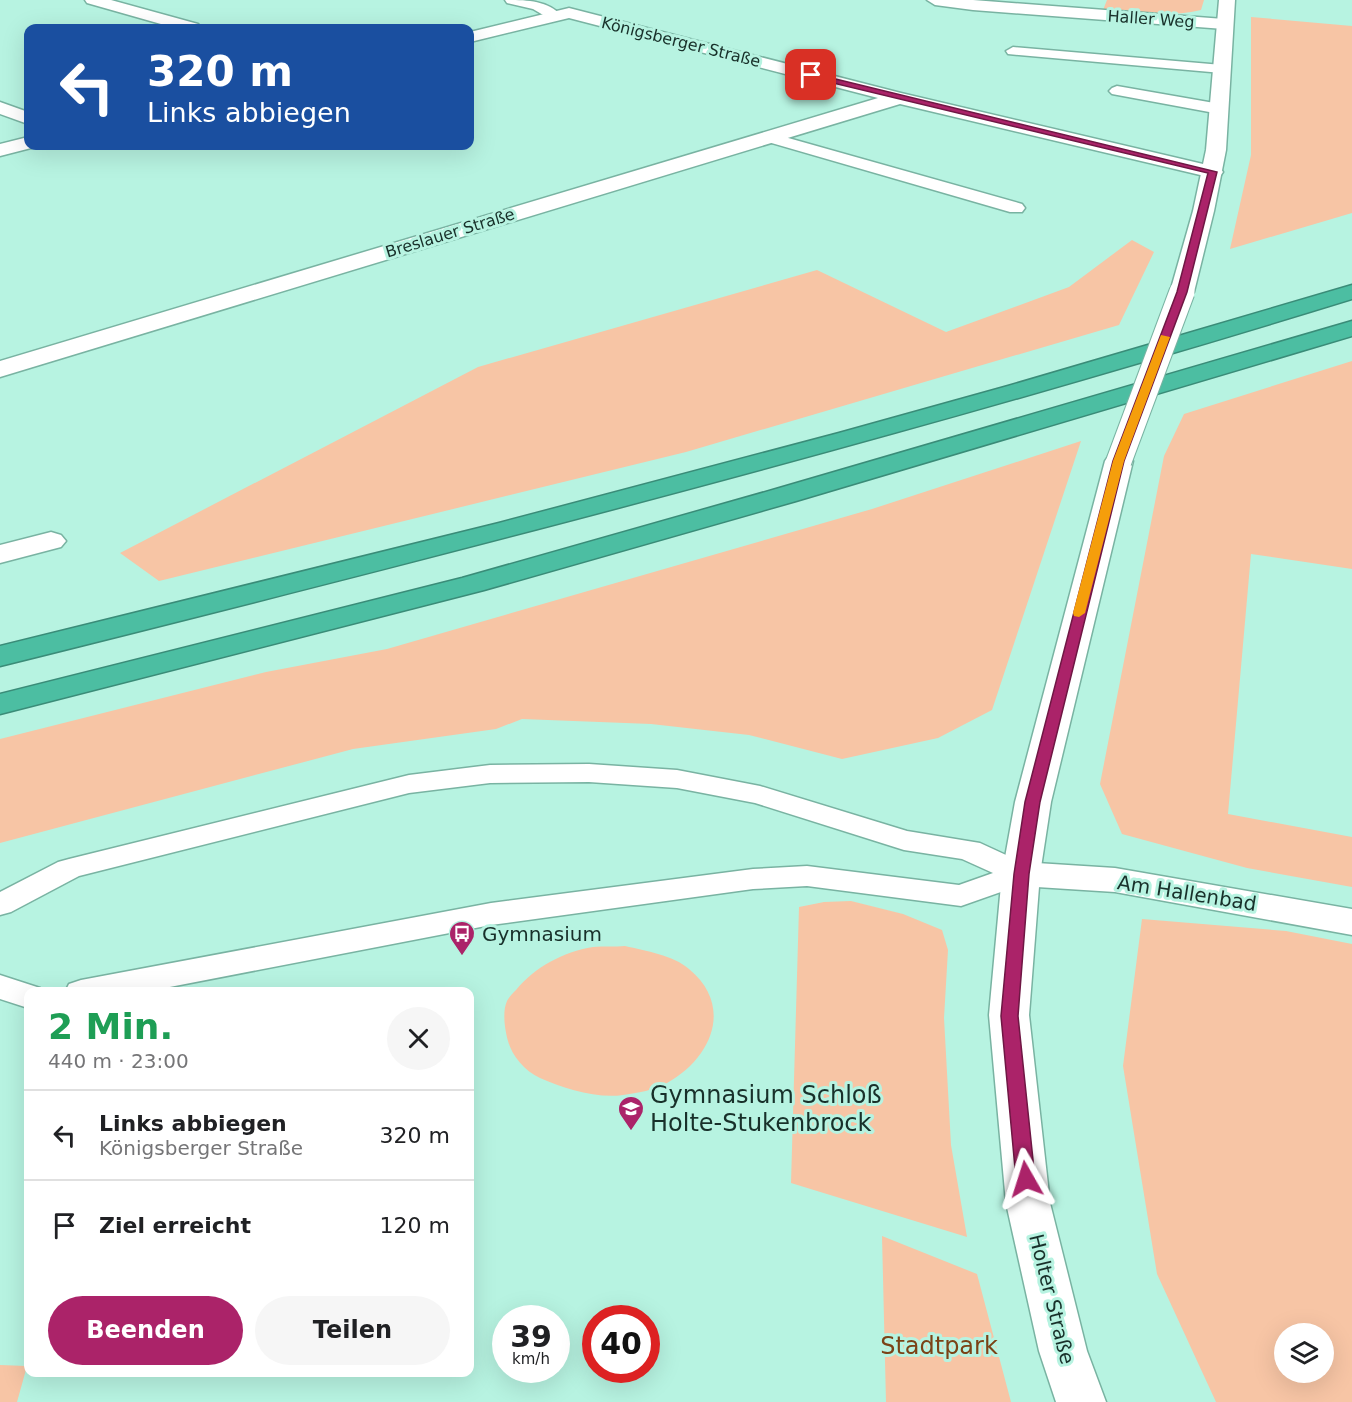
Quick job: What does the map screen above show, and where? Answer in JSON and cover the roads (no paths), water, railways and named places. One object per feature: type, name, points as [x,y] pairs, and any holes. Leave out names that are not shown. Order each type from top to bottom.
[{"type":"highway","points":[[0,656],[437,549],[719,474],[1055,380],[1352,292]]},
{"type":"highway","points":[[0,704],[473,584],[786,495],[1352,328]]},
{"type":"street","points":[[93,0],[178,24]]},
{"type":"street","name":"Haller Weg","points":[[935,0],[973,5],[1224,24]]},
{"type":"street","name":"Holter Straße","points":[[1081,1402],[1063,1351],[1028,1203],[1009,1016],[1021,874],[1035,791],[1119,461],[1182,292],[1213,172],[1220,109],[1227,0]]},
{"type":"street","points":[[131,10],[160,4]]},
{"type":"street","points":[[474,36],[562,15]]},
{"type":"street","name":"Königsberger Straße","points":[[562,15],[1213,172]]},
{"type":"street","name":"Breslauer Straße","points":[[0,369],[899,98]]},
{"type":"street","points":[[0,108],[24,117]]},
{"type":"street","points":[[0,150],[24,144]]},
{"type":"street","points":[[0,554],[51,541]]},
{"type":"street","name":"Am Hallenbad","points":[[1021,874],[1115,880],[1352,922]]},
{"type":"lane","points":[[512,0],[562,15]]},
{"type":"lane","points":[[1013,51],[1222,69]]},
{"type":"lane","points":[[1117,91],[1220,109]]},
{"type":"lane","points":[[767,138],[1016,208]]},
{"type":"lane","points":[[0,904],[69,869],[409,784],[490,774],[589,773],[677,779],[760,795],[904,840],[969,850],[1021,874]]},
{"type":"lane","points":[[107,987],[491,914],[753,879],[807,876],[962,896],[1021,874]]},
{"type":"lane","points":[[0,987],[24,995]]},
{"type":"place","name":"Gymnasium","points":[[462,957]]},
{"type":"place","name":"Gymnasium Schloß Holte-Stukenbrock","points":[[631,1132]]},
{"type":"park label","name":"Stadtpark","points":[[939,1346]]}]
